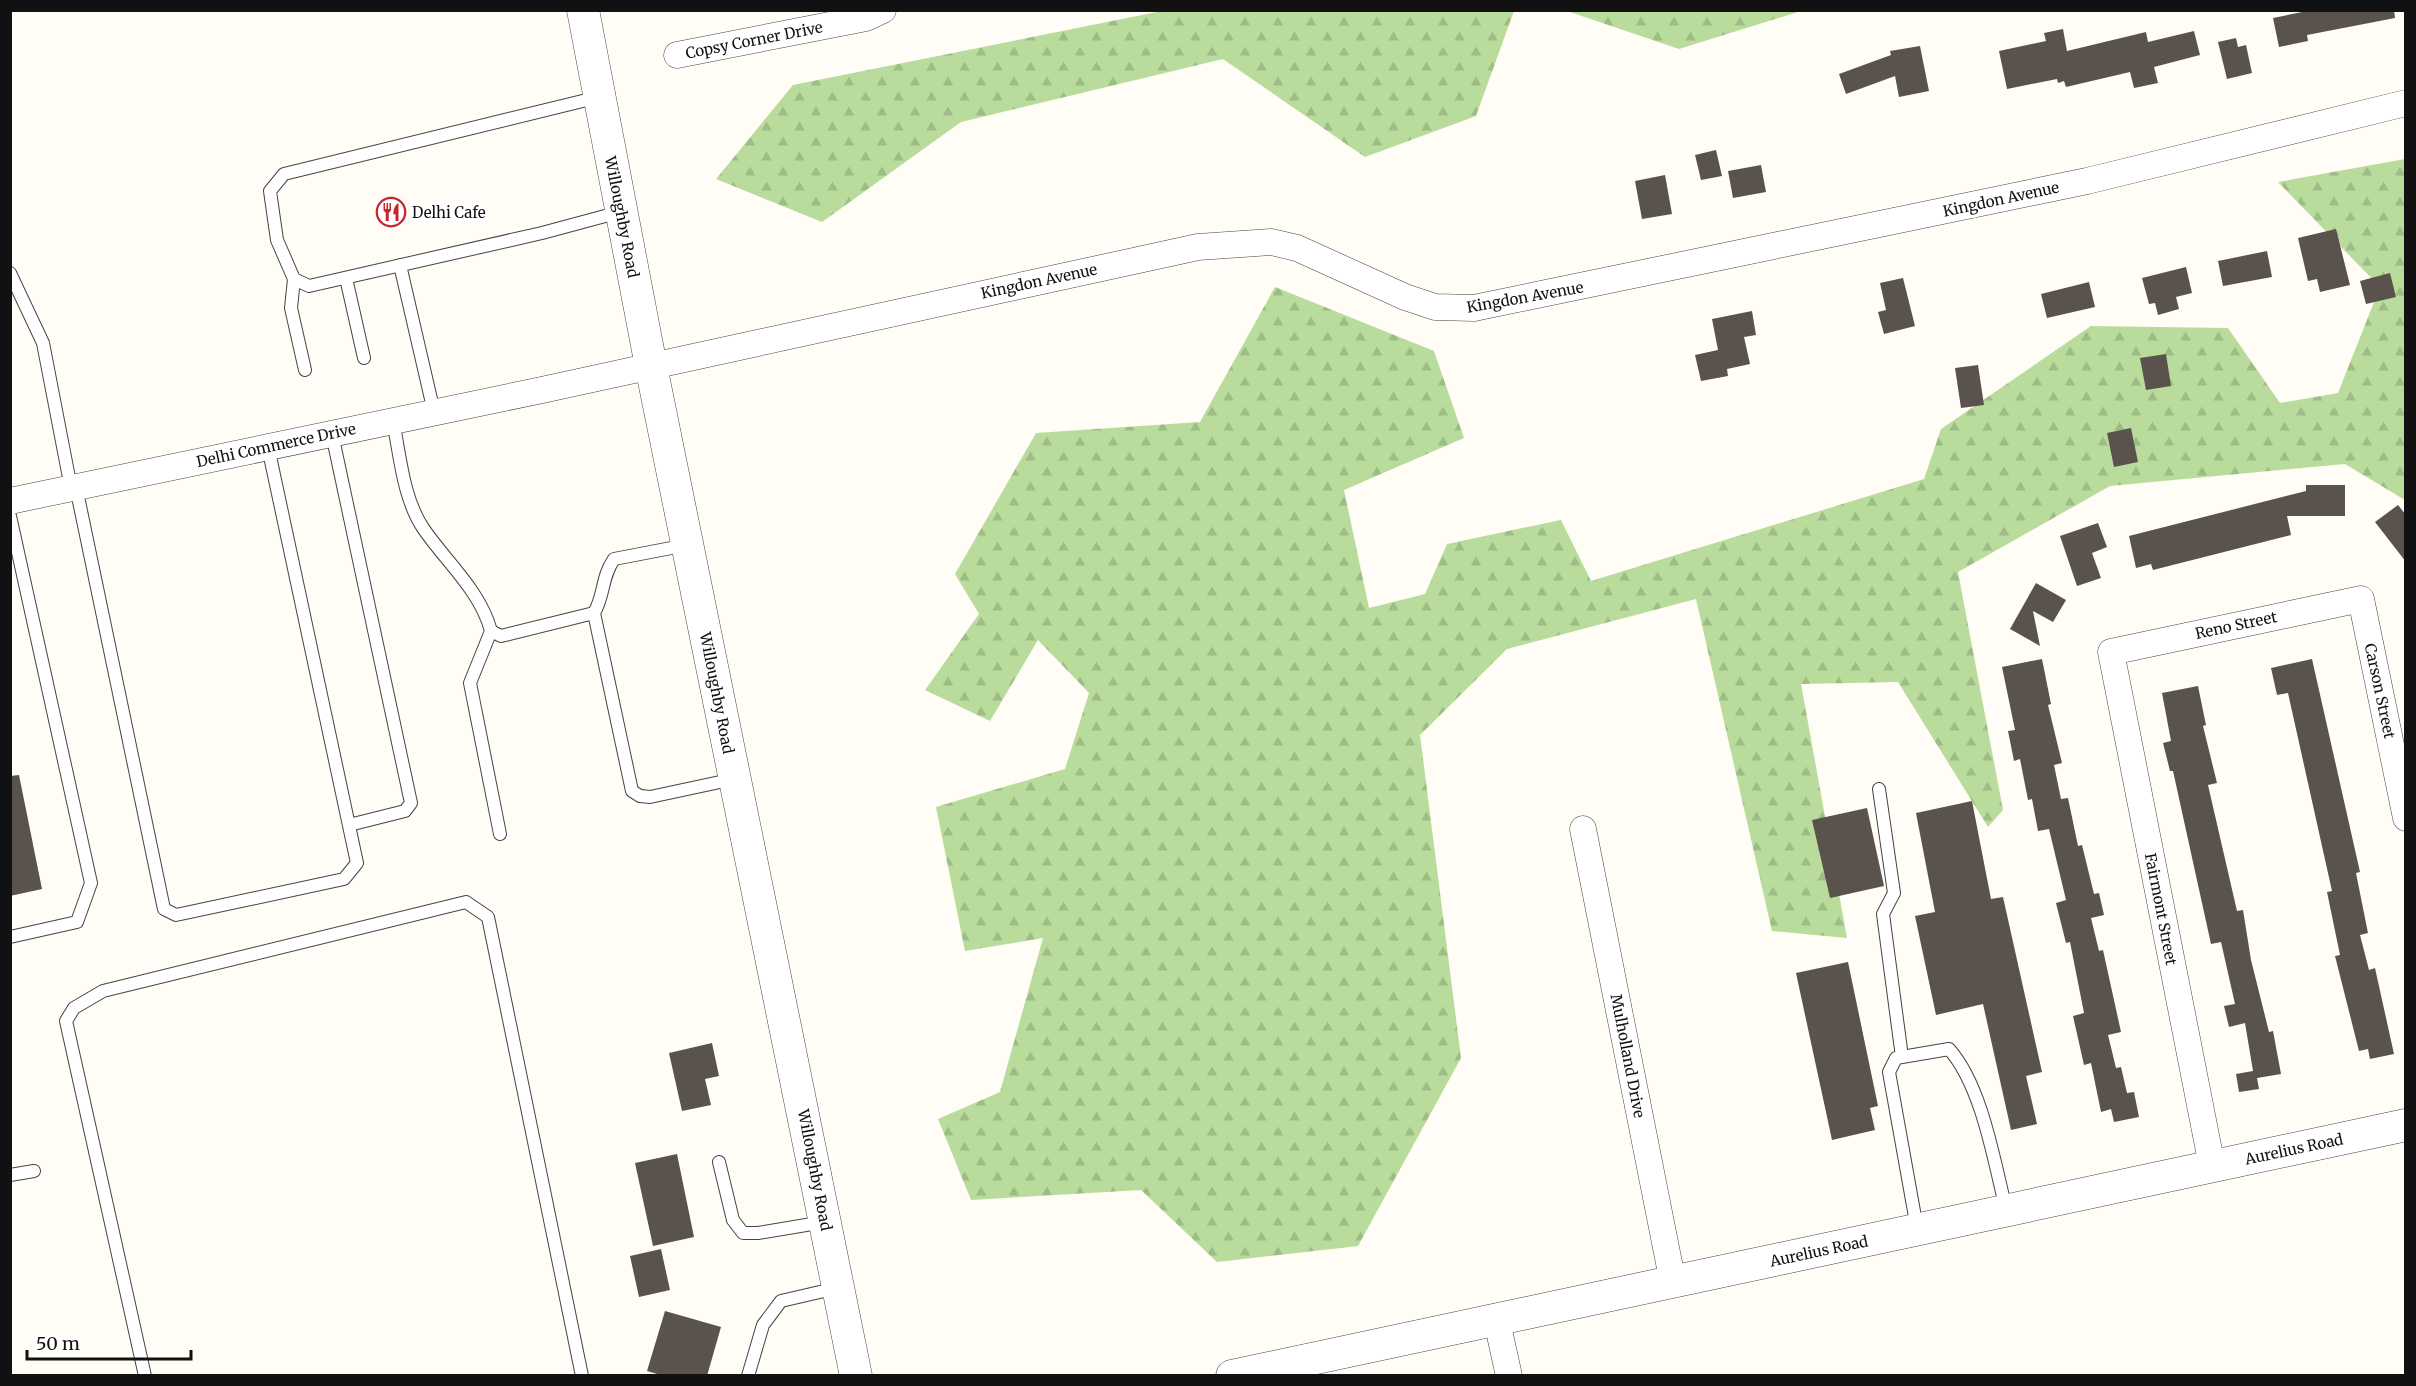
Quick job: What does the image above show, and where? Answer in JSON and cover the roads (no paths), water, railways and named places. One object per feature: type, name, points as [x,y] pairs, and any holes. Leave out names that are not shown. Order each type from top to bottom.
[{"type":"street","name":"Willoughby Road","points":[[583,10],[651,366],[856,1376]]},
{"type":"street","name":"Copsy Corner Drive","points":[[677,55],[871,13]]},
{"type":"street","name":"Kingdon Avenue","points":[[542,390],[1198,247],[1219,245],[1271,242],[1297,248],[1406,297],[1435,307],[1474,308],[2087,181],[2406,103]]},
{"type":"street","name":"Delhi Commerce Drive","points":[[10,501],[542,390]]},
{"type":"street","name":"Reno Street","points":[[2111,652],[2361,598]]},
{"type":"street","name":"Carson Street","points":[[2361,598],[2406,818]]},
{"type":"street","name":"Fairmont Street","points":[[2111,652],[2212,1166]]},
{"type":"street","name":"Mulholland Drive","points":[[1583,828],[1672,1282]]},
{"type":"street","name":"Aurelius Road","points":[[1232,1376],[1496,1317],[1672,1282],[2406,1125]]},
{"type":"street","points":[[1496,1317],[1509,1376]]},
{"type":"lane","points":[[305,370],[291,308],[294,279],[277,240],[270,191],[284,174],[600,97]]},
{"type":"lane","points":[[294,279],[309,286],[542,233],[621,212]]},
{"type":"lane","points":[[400,265],[434,412]]},
{"type":"lane","points":[[10,273],[43,343],[164,909],[176,915],[344,879],[357,863],[268,447]]},
{"type":"lane","points":[[346,278],[364,358]]},
{"type":"lane","points":[[393,421],[409,496],[421,526],[486,611],[491,631],[470,683],[500,834]]},
{"type":"lane","points":[[332,434],[411,803],[405,811],[349,825]]},
{"type":"lane","points":[[10,516],[91,883],[77,922],[10,937]]},
{"type":"lane","points":[[687,545],[614,559],[604,574],[602,599],[594,613],[632,791],[640,796],[650,797],[735,779]]},
{"type":"lane","points":[[491,631],[501,636],[594,613]]},
{"type":"lane","points":[[1879,789],[1894,894],[1883,914],[1902,1057]]},
{"type":"lane","points":[[145,1376],[66,1021],[74,1008],[103,991],[466,902],[488,917],[582,1376]]},
{"type":"lane","points":[[1918,1230],[1889,1072],[1896,1058],[1949,1049],[1958,1059],[1983,1117],[2006,1210]]},
{"type":"lane","points":[[719,1162],[734,1220],[743,1233],[758,1233],[825,1222]]},
{"type":"lane","points":[[10,1175],[34,1170]]},
{"type":"lane","points":[[748,1376],[763,1325],[781,1301],[839,1288]]},
{"type":"place","name":"Delhi Cafe","points":[[391,212]]}]
